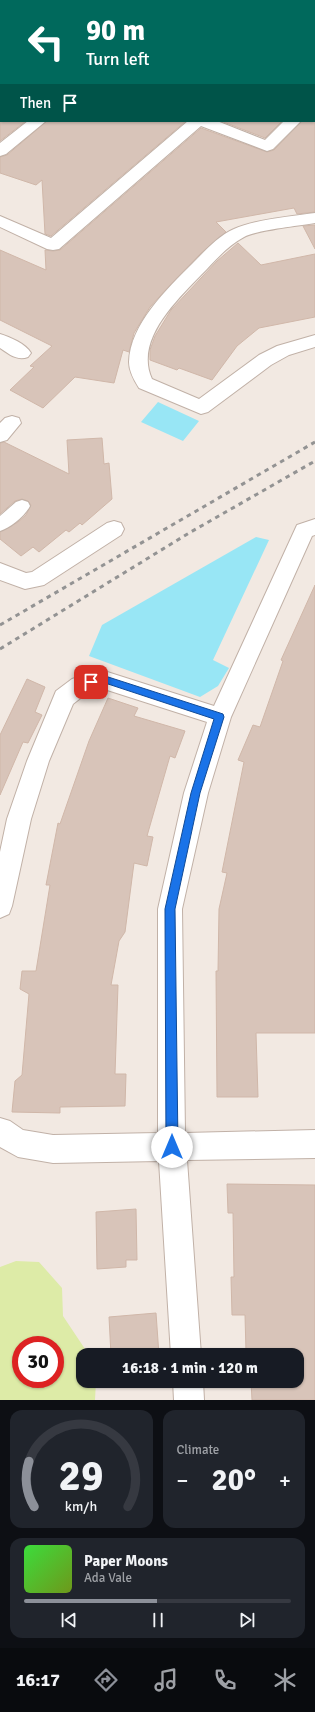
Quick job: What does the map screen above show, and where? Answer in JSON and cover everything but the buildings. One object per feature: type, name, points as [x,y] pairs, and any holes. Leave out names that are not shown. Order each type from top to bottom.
[{"type":"street","points":[[0,152],[37,122]]},
{"type":"street","points":[[0,221],[53,245],[196,122]]},
{"type":"street","points":[[206,122],[267,146],[292,122]]},
{"type":"street","points":[[315,218],[246,230],[234,234],[222,244],[162,305],[152,319],[140,350],[138,360],[139,369],[145,382],[201,407],[265,360],[283,350],[315,341]]},
{"type":"street","points":[[0,340],[22,353]]},
{"type":"street","points":[[186,1348],[172,1147],[170,909],[196,793],[220,717],[304,531],[315,527]]},
{"type":"street","points":[[0,571],[25,581],[37,579],[114,529]]},
{"type":"street","points":[[0,906],[19,819],[38,761],[64,698],[80,686],[102,678],[220,717]]},
{"type":"street","points":[[0,1131],[18,1143],[53,1149],[315,1144]]},
{"type":"street","points":[[188,1388],[189,1400]]},
{"type":"lane","points":[[0,525],[22,506]]},
{"type":"green space","points":[[16,1261],[39,1262],[62,1288],[63,1316],[84,1348],[76,1348],[76,1388],[96,1388],[95,1400],[0,1400],[0,1267]]},
{"type":"water","points":[[158,402],[199,421],[183,441],[141,422]]},
{"type":"water","points":[[256,537],[269,540],[213,660],[229,668],[218,686],[200,697],[89,656],[102,625]]},
{"type":"railway","points":[[0,625],[315,442]]},
{"type":"railway","points":[[0,649],[189,533],[315,461]]},
{"type":"route","points":[[91,682],[102,678],[220,717],[196,793],[170,909],[172,1147]]}]
